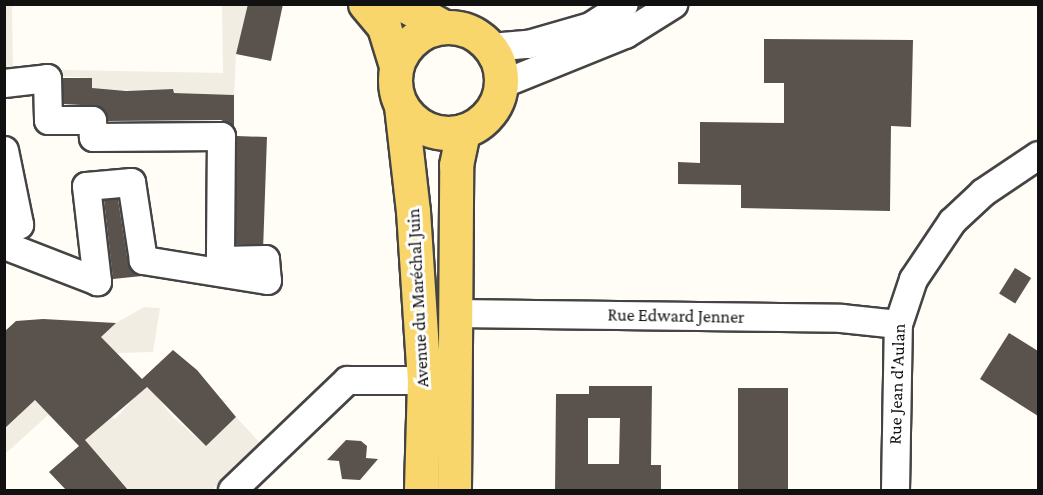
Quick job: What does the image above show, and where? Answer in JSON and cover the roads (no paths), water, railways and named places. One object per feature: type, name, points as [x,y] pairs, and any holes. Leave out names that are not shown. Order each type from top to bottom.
[{"type":"main road","points":[[364,4],[384,27],[396,66],[394,87],[401,106],[428,130],[463,131],[489,114],[501,84],[490,47],[462,29],[444,27],[402,4]]},
{"type":"main road","points":[[396,66],[414,39],[444,27]]},
{"type":"main road","name":"Avenue du Maréchal Juin","points":[[401,106],[454,490]]},
{"type":"main road","name":"Avenue du Maréchal Juin","points":[[422,486],[439,380],[454,314],[456,165],[463,131]]},
{"type":"street","points":[[490,47],[528,44],[590,26],[624,4]]},
{"type":"street","points":[[501,84],[625,34],[673,4]]},
{"type":"street","points":[[4,83],[48,78],[48,120],[92,120],[93,137],[221,136],[220,260],[265,259],[267,280],[143,260],[131,182],[86,186],[97,281],[4,245]]},
{"type":"street","points":[[4,150],[19,224],[4,228]]},
{"type":"street","name":"Rue Jean d'Aulan","points":[[895,490],[898,324],[913,279],[945,228],[983,192],[1038,155]]},
{"type":"street","name":"Rue Edward Jenner","points":[[454,314],[841,318],[898,324]]},
{"type":"street","points":[[232,490],[347,380],[439,380]]}]
